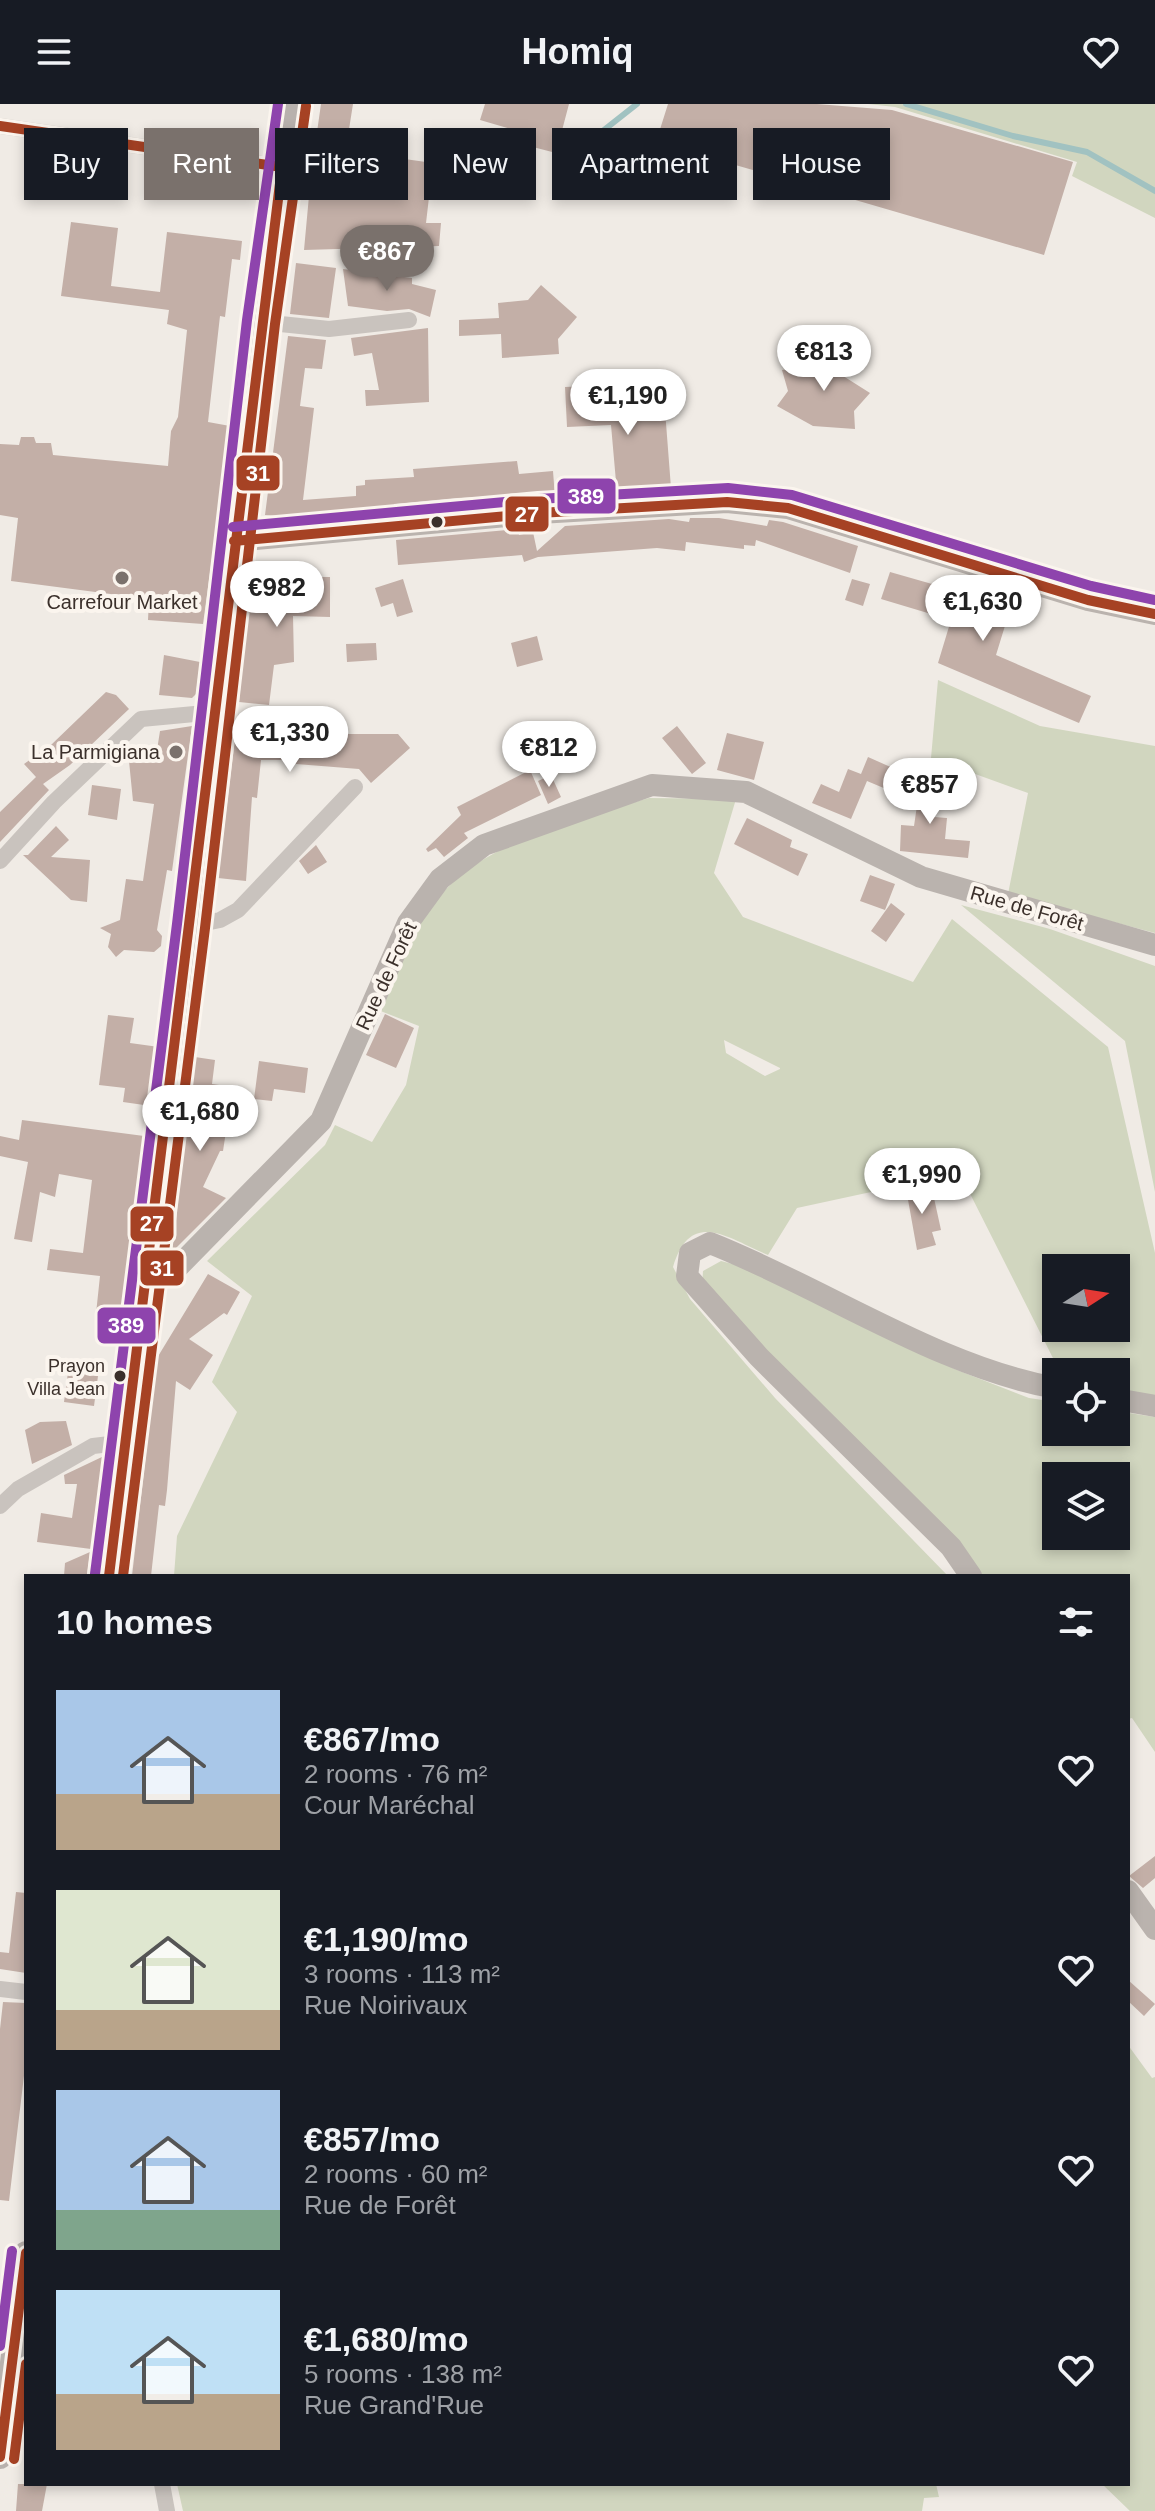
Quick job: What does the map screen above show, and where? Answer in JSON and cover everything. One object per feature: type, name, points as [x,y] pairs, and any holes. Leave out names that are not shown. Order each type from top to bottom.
[{"type":"main road","points":[[288,128],[292,104]]},
{"type":"main road","points":[[109,1574],[278,200]]},
{"type":"main road","points":[[0,2457],[24,2269]]},
{"type":"street","points":[[0,126],[275,166]]},
{"type":"street","points":[[261,322],[329,329],[409,320]]},
{"type":"street","points":[[234,541],[539,513],[727,502],[788,508],[1088,600],[1155,614]]},
{"type":"street","points":[[0,861],[54,802],[141,719],[216,712]]},
{"type":"street","name":"Rue de Forêt","points":[[147,1279],[175,1270],[321,1121],[408,923],[440,879],[484,845],[652,785],[746,792],[921,877],[1155,945]]},
{"type":"street","points":[[191,926],[220,920],[238,910],[355,787]]},
{"type":"street","points":[[970,1574],[951,1547],[759,1357],[687,1276],[690,1253],[710,1243],[776,1269],[970,1365],[1017,1381],[1042,1385]]},
{"type":"street","points":[[1130,1402],[1155,1406]]},
{"type":"street","points":[[0,1506],[18,1489],[93,1446],[127,1442]]},
{"type":"street","points":[[1130,1894],[1155,1929]]},
{"type":"street","points":[[0,1989],[24,1992]]},
{"type":"street","points":[[162,2486],[167,2511]]},
{"type":"green space","points":[[868,104],[1155,104],[1155,218],[1072,176],[1077,162],[895,107]]},
{"type":"green space","points":[[938,680],[1040,726],[1155,746],[1155,933],[1008,894],[1028,793],[931,758]]},
{"type":"green space","points":[[649,798],[736,799],[714,873],[743,917],[913,982],[952,919],[1108,1047],[1155,1253],[1155,1396],[1130,1392],[1130,1358],[1053,1358],[1045,1342],[1130,1342],[1130,1254],[1042,1254],[1042,1336],[948,1150],[871,1192],[797,1208],[768,1255],[726,1236],[713,1232],[701,1233],[690,1238],[673,1267],[690,1299],[775,1398],[946,1574],[174,1574],[177,1536],[237,1412],[212,1382],[252,1296],[207,1261],[325,1145],[335,1125],[372,1142],[406,1085],[419,1026],[378,1010],[417,930],[448,887],[468,870],[490,856],[542,832]],"holes":[[[724,1040],[780,1069],[765,1076],[726,1053]]]},
{"type":"green space","points":[[961,905],[1050,929],[1155,966],[1155,1192],[1125,1041]]},
{"type":"green space","points":[[721,1261],[756,1270],[957,1370],[1029,1398],[1042,1400],[1042,1446],[1130,1446],[1130,1413],[1155,1417],[1155,1752],[1130,1718],[1130,1574],[978,1574],[702,1287],[703,1271]]},
{"type":"green space","points":[[1130,2048],[1152,2078],[1155,2077],[1155,2511],[1130,2511],[1104,2486],[1130,2486]]},
{"type":"green space","points":[[177,2486],[936,2486],[939,2497],[924,2498],[922,2511],[183,2511]]},
{"type":"building","points":[[321,104],[353,104],[349,128],[318,128]]},
{"type":"building","points":[[485,104],[569,104],[563,128],[552,128],[552,152],[536,148],[536,128],[508,128],[480,120]]},
{"type":"building","points":[[668,104],[817,104],[892,110],[1073,162],[1044,255],[855,200],[890,200],[890,128],[753,128],[753,170],[737,165],[737,128],[660,128]]},
{"type":"building","points":[[408,159],[424,162],[424,200],[429,200],[426,223],[441,223],[439,246],[304,250],[309,200],[408,200]]},
{"type":"building","points":[[71,222],[118,228],[111,286],[160,292],[167,232],[242,241],[240,260],[232,259],[225,317],[220,316],[208,422],[230,426],[203,624],[148,620],[149,599],[11,581],[18,518],[0,515],[0,444],[19,445],[21,437],[34,437],[36,443],[51,443],[53,455],[168,466],[171,431],[178,417],[187,330],[167,324],[169,310],[61,296]]},
{"type":"building","points":[[296,263],[336,268],[329,318],[290,314]]},
{"type":"building","points":[[343,269],[412,278],[412,284],[436,290],[430,317],[409,309],[387,311],[348,306]]},
{"type":"building","points":[[541,285],[577,317],[558,339],[559,354],[502,358],[501,334],[459,336],[459,320],[499,318],[498,303],[528,300]]},
{"type":"building","points":[[428,328],[429,402],[366,406],[365,390],[379,390],[372,353],[354,356],[351,338]]},
{"type":"building","points":[[288,336],[326,340],[322,369],[305,368],[300,406],[314,408],[303,500],[356,496],[356,486],[365,485],[365,480],[414,477],[413,469],[517,461],[519,474],[553,471],[555,497],[520,501],[520,495],[457,498],[394,504],[394,509],[289,517],[265,515]]},
{"type":"building","points":[[842,337],[852,342],[840,374],[870,393],[854,411],[855,429],[813,426],[777,406],[788,391],[782,370],[805,366],[826,369]]},
{"type":"building","points":[[586,386],[587,402],[664,397],[671,488],[617,493],[611,425],[567,427],[565,387]]},
{"type":"building","points":[[690,518],[719,518],[767,526],[769,520],[783,522],[858,546],[850,573],[756,540],[755,546],[744,545],[744,549],[686,542],[685,551],[657,548],[538,557],[524,562],[522,555],[398,565],[396,540],[518,529],[519,535],[533,532],[537,551],[565,526],[669,519],[689,522]]},
{"type":"building","points":[[890,572],[960,592],[962,587],[1012,603],[996,655],[1091,696],[1079,723],[938,663],[951,620],[881,599]]},
{"type":"building","points":[[297,577],[330,577],[330,617],[293,616],[294,662],[274,665],[269,705],[239,702],[250,583],[296,581]]},
{"type":"building","points":[[403,579],[413,612],[397,617],[393,603],[381,607],[375,588]]},
{"type":"building","points":[[852,579],[870,584],[863,606],[845,600]]},
{"type":"building","points":[[537,636],[543,660],[517,667],[511,643]]},
{"type":"building","points":[[376,643],[377,660],[347,662],[346,644]]},
{"type":"building","points":[[164,655],[200,662],[196,694],[192,698],[159,695]]},
{"type":"building","points":[[106,692],[116,695],[129,709],[70,765],[43,784],[49,790],[0,842],[0,812],[36,777],[24,764],[52,744]]},
{"type":"building","points":[[268,720],[267,734],[398,734],[410,748],[371,783],[359,769],[296,764],[296,760],[261,760],[257,798],[252,797],[246,881],[218,878],[237,722]]},
{"type":"building","points":[[192,726],[172,871],[167,870],[157,930],[162,936],[161,946],[154,952],[124,950],[116,957],[108,947],[111,934],[100,928],[120,920],[126,879],[143,881],[154,804],[133,801],[128,751],[157,750],[160,731]]},
{"type":"building","points":[[677,726],[706,763],[692,774],[662,738]]},
{"type":"building","points":[[727,733],[764,742],[754,780],[717,770]]},
{"type":"building","points":[[868,757],[895,769],[886,789],[867,781],[851,819],[812,803],[821,784],[839,792],[848,769],[861,774]]},
{"type":"building","points":[[530,770],[541,795],[464,833],[468,838],[444,857],[436,848],[428,852],[426,849],[461,815],[457,807]]},
{"type":"building","points":[[915,772],[939,785],[934,817],[947,818],[945,839],[970,841],[968,858],[900,851],[901,825],[914,826],[919,792],[908,786]]},
{"type":"building","points":[[551,775],[561,797],[548,804],[538,781]]},
{"type":"building","points":[[92,785],[121,789],[117,820],[88,815]]},
{"type":"building","points":[[747,818],[792,840],[790,847],[808,854],[798,876],[734,844]]},
{"type":"building","points":[[56,826],[69,840],[51,857],[90,860],[87,902],[71,900],[23,855],[28,855]]},
{"type":"building","points":[[316,845],[327,862],[308,874],[299,861]]},
{"type":"building","points":[[870,875],[895,884],[885,910],[860,901]]},
{"type":"building","points":[[891,903],[905,914],[886,942],[871,931]]},
{"type":"building","points":[[385,1014],[414,1028],[396,1068],[366,1055]]},
{"type":"building","points":[[108,1015],[134,1018],[130,1043],[159,1047],[151,1106],[123,1102],[125,1088],[99,1085]]},
{"type":"building","points":[[195,1057],[215,1060],[212,1084],[219,1085],[215,1116],[228,1118],[223,1151],[220,1151],[203,1187],[226,1198],[172,1252]]},
{"type":"building","points":[[259,1061],[308,1068],[305,1093],[274,1089],[272,1101],[254,1099]]},
{"type":"building","points":[[22,1120],[144,1136],[120,1325],[95,1323],[100,1276],[47,1270],[50,1249],[83,1253],[92,1180],[59,1174],[55,1197],[40,1192],[32,1242],[14,1239],[28,1162],[0,1156],[0,1136],[19,1140]]},
{"type":"building","points":[[920,1180],[925,1200],[934,1198],[941,1230],[932,1232],[936,1245],[917,1250],[905,1183]]},
{"type":"building","points":[[208,1274],[240,1292],[227,1315],[224,1313],[189,1339],[213,1355],[190,1390],[176,1381],[165,1506],[159,1505],[151,1574],[132,1574],[157,1358]]},
{"type":"building","points":[[68,1372],[98,1376],[94,1406],[64,1402]]},
{"type":"building","points":[[66,1421],[72,1445],[32,1464],[25,1430],[40,1422]]},
{"type":"building","points":[[104,1456],[91,1549],[37,1542],[41,1513],[72,1518],[77,1484],[65,1484],[64,1475]]},
{"type":"building","points":[[90,1552],[87,1574],[64,1574],[65,1563]]},
{"type":"building","points":[[1155,1856],[1155,1878],[1143,1888],[1130,1875]]},
{"type":"building","points":[[16,1892],[24,1893],[24,1973],[0,1969],[0,1952],[9,1953]]},
{"type":"building","points":[[1130,1982],[1155,2004],[1144,2016],[1130,2003]]},
{"type":"building","points":[[3,2002],[24,2003],[24,2076],[9,2201],[0,2200],[0,2029]]},
{"type":"building","points":[[18,2484],[47,2486],[42,2511],[16,2511]]},
{"type":"waterway","points":[[607,128],[637,104]]},
{"type":"waterway","points":[[906,104],[1013,136],[1087,152],[1155,191]]},
{"type":"transit line","name":"389","points":[[95,1574],[177,924],[247,320],[278,104]]},
{"type":"transit line","name":"31","points":[[123,1574],[205,928],[275,324],[306,106]]},
{"type":"transit line","name":"27","points":[[0,126],[275,166]]},
{"type":"transit line","name":"27","points":[[109,1574],[278,200]]},
{"type":"transit line","name":"389","points":[[233,527],[538,499],[728,488],[792,495],[1091,586],[1155,600]]},
{"type":"transit line","name":"27","points":[[234,541],[539,513],[727,502],[788,508],[1088,600],[1155,614]]},
{"type":"transit line","name":"389","points":[[0,2346],[12,2251]]},
{"type":"transit line","name":"27","points":[[0,2457],[24,2269]]},
{"type":"transit line","name":"31","points":[[14,2459],[24,2380]]},
{"type":"place","name":"Carrefour Market","points":[[122,578]]},
{"type":"place","name":"La Parmigiana","points":[[176,752]]},
{"type":"place","name":"Prayon Villa Jean","points":[[120,1376]]}]
